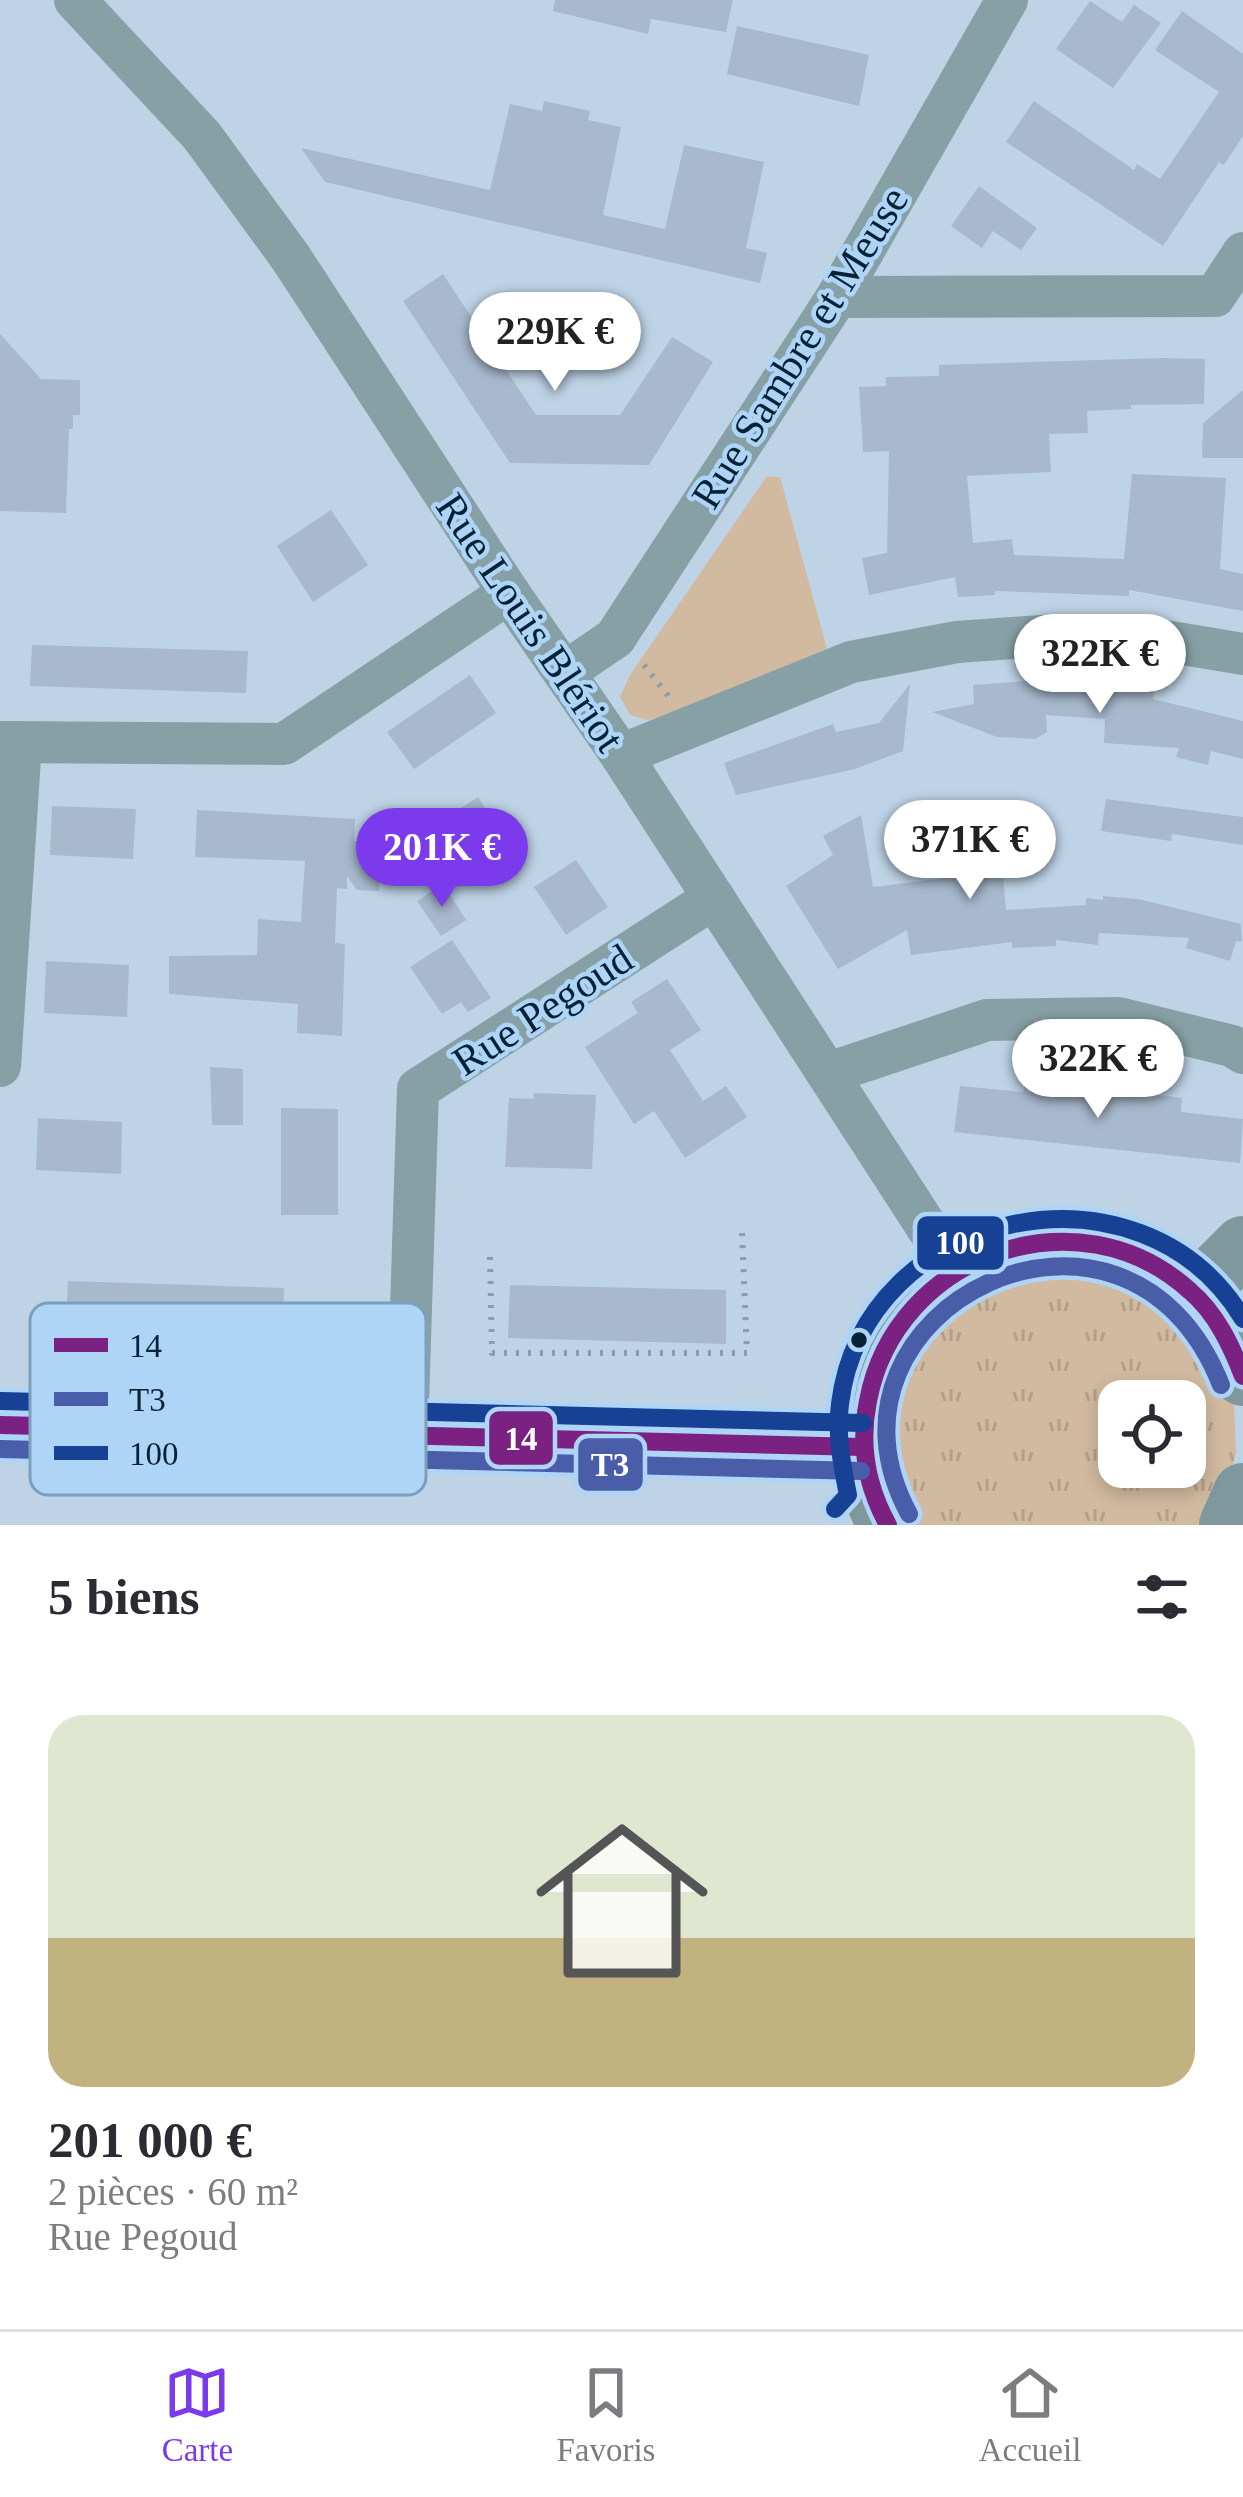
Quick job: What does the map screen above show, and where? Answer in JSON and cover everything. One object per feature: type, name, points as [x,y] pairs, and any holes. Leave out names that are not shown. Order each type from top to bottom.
[{"type":"main road","points":[[426,1438],[869,1500],[866,1394],[884,1345],[914,1303],[954,1269],[1014,1244],[1079,1240],[1142,1258],[1195,1294],[1229,1339],[1243,1376]]},
{"type":"main road","points":[[1195,1294],[1243,1246]]},
{"type":"main road","points":[[0,1425],[30,1426]]},
{"type":"main road","points":[[1229,1525],[1243,1493]]},
{"type":"street","name":"Rue Louis Blériot","points":[[75,0],[202,136],[291,258],[954,1269]]},
{"type":"street","name":"Rue Sambre et Meuse","points":[[566,672],[615,638],[837,297],[1007,0]]},
{"type":"street","points":[[837,297],[1215,296],[1243,253]]},
{"type":"street","points":[[0,1066],[10,742],[284,744],[509,593]]},
{"type":"street","points":[[621,755],[850,662],[957,642],[1055,635],[1159,640],[1243,654]]},
{"type":"street","name":"Rue Pegoud","points":[[411,1303],[418,1089],[714,898]]},
{"type":"street","points":[[829,1073],[987,1020],[1118,1018],[1232,1046],[1243,1053]]},
{"type":"path","points":[[615,638],[642,662],[671,701],[676,733]]},
{"type":"path","points":[[490,1257],[492,1353],[747,1353],[742,1232]]},
{"type":"green space","points":[[767,476],[780,477],[827,649],[657,718],[630,715],[620,697],[630,675]]},
{"type":"green space","points":[[1055,1266],[1104,1270],[1189,1318],[1234,1403],[1236,1452],[1225,1499],[1211,1525],[918,1525],[903,1497],[895,1467],[893,1436],[907,1376],[921,1348],[961,1301],[1018,1274]]},
{"type":"building","points":[[555,0],[733,0],[726,32],[651,19],[648,34],[553,11]]},
{"type":"building","points":[[1090,1],[1122,22],[1134,5],[1161,23],[1113,88],[1056,49]]},
{"type":"building","points":[[1182,11],[1243,54],[1243,136],[1224,165],[1219,162],[1163,246],[1006,142],[1034,101],[1134,170],[1137,164],[1160,179],[1219,92],[1155,50]]},
{"type":"building","points":[[737,26],[869,55],[859,106],[727,74]]},
{"type":"building","points":[[544,101],[590,111],[588,120],[621,127],[603,215],[665,229],[684,145],[764,162],[746,248],[767,253],[760,283],[325,182],[301,148],[490,190],[510,104],[542,111]]},
{"type":"building","points":[[979,186],[1037,228],[1021,250],[993,231],[982,248],[951,226]]},
{"type":"building","points":[[443,274],[536,415],[620,415],[672,337],[713,362],[649,465],[510,463],[403,301]]},
{"type":"building","points":[[0,334],[41,379],[80,380],[80,415],[73,415],[73,429],[69,429],[66,513],[0,511]]},
{"type":"building","points":[[1205,359],[1204,404],[1087,411],[1088,433],[1049,434],[1051,472],[967,476],[973,543],[1012,539],[1014,555],[1124,559],[1132,474],[1226,478],[1220,569],[1243,574],[1243,611],[1129,590],[1129,596],[995,591],[995,595],[958,597],[955,577],[869,595],[862,558],[887,553],[889,451],[863,452],[859,387],[886,386],[886,377],[939,376],[939,365]]},
{"type":"building","points":[[1243,390],[1243,458],[1202,458],[1203,423]]},
{"type":"building","points":[[331,510],[368,565],[313,602],[277,546]]},
{"type":"building","points":[[32,645],[248,651],[246,693],[30,686]]},
{"type":"building","points":[[470,675],[496,713],[414,769],[387,732]]},
{"type":"building","points":[[1069,678],[1154,685],[1153,699],[1243,721],[1243,759],[1211,751],[1208,765],[1176,757],[1179,748],[1104,743],[1105,719],[1046,715],[1047,732],[1035,739],[997,737],[932,712],[974,704],[973,685]]},
{"type":"building","points":[[910,684],[903,751],[855,769],[736,795],[724,763],[833,724],[836,732],[879,723]]},
{"type":"building","points":[[478,797],[514,851],[467,881],[432,827]]},
{"type":"building","points":[[1106,799],[1243,817],[1243,845],[1172,834],[1171,841],[1101,831]]},
{"type":"building","points":[[971,804],[972,817],[998,816],[1006,910],[1086,905],[1086,898],[1103,900],[1103,896],[1138,899],[1241,924],[1242,941],[1236,941],[1230,961],[1186,948],[1189,938],[1099,933],[1098,945],[1056,940],[1056,946],[1012,948],[1012,942],[911,955],[907,930],[838,969],[786,886],[833,855],[823,836],[861,815],[873,887],[938,879],[933,843],[942,841],[939,808]]},
{"type":"building","points":[[52,806],[136,809],[133,859],[50,855]]},
{"type":"building","points":[[197,810],[355,819],[354,841],[382,842],[379,891],[357,890],[347,876],[347,889],[337,888],[335,943],[345,944],[342,1036],[297,1033],[298,1004],[169,994],[169,956],[257,955],[258,919],[301,922],[305,861],[195,857]]},
{"type":"building","points":[[576,860],[608,907],[566,935],[534,887]]},
{"type":"building","points":[[443,884],[466,920],[441,936],[417,901]]},
{"type":"building","points":[[452,940],[491,998],[468,1012],[461,1002],[442,1014],[410,967]]},
{"type":"building","points":[[46,961],[129,965],[127,1017],[44,1013]]},
{"type":"building","points":[[667,979],[701,1030],[670,1050],[703,1101],[726,1086],[747,1117],[685,1158],[654,1111],[634,1124],[585,1047],[638,1013],[631,1002]]},
{"type":"building","points":[[210,1067],[243,1069],[243,1125],[212,1125]]},
{"type":"building","points":[[1026,1080],[1182,1098],[1181,1112],[1243,1119],[1240,1163],[954,1132],[960,1086],[1023,1092]]},
{"type":"building","points":[[533,1093],[596,1095],[592,1169],[505,1167],[509,1098],[534,1099]]},
{"type":"building","points":[[281,1108],[338,1109],[338,1215],[281,1215]]},
{"type":"building","points":[[38,1118],[122,1122],[121,1174],[36,1170]]},
{"type":"building","points":[[68,1281],[284,1288],[284,1303],[67,1303]]},
{"type":"building","points":[[510,1285],[726,1290],[726,1344],[508,1338]]},
{"type":"transit line","name":"100","points":[[835,1509],[848,1495],[839,1416],[860,1337],[899,1284],[951,1246],[1013,1224],[1077,1220],[1141,1233],[1198,1266],[1243,1319]]},
{"type":"transit line","name":"14","points":[[888,1525],[870,1480],[864,1433],[868,1401],[885,1350],[914,1308],[952,1275],[997,1253],[1046,1242],[1096,1245],[1145,1260],[1208,1309],[1243,1376]]},
{"type":"transit line","name":"T3","points":[[909,1514],[887,1440],[898,1374],[934,1320],[988,1283],[1052,1267],[1117,1276],[1176,1314],[1221,1385]]},
{"type":"transit line","name":"100","points":[[1,1401],[30,1402]]},
{"type":"transit line","name":"100","points":[[426,1412],[863,1423]]},
{"type":"transit line","name":"14","points":[[0,1425],[30,1426]]},
{"type":"transit line","name":"14","points":[[426,1436],[862,1447]]},
{"type":"transit line","name":"T3","points":[[0,1449],[30,1450]]},
{"type":"transit line","name":"T3","points":[[426,1460],[861,1471]]}]
